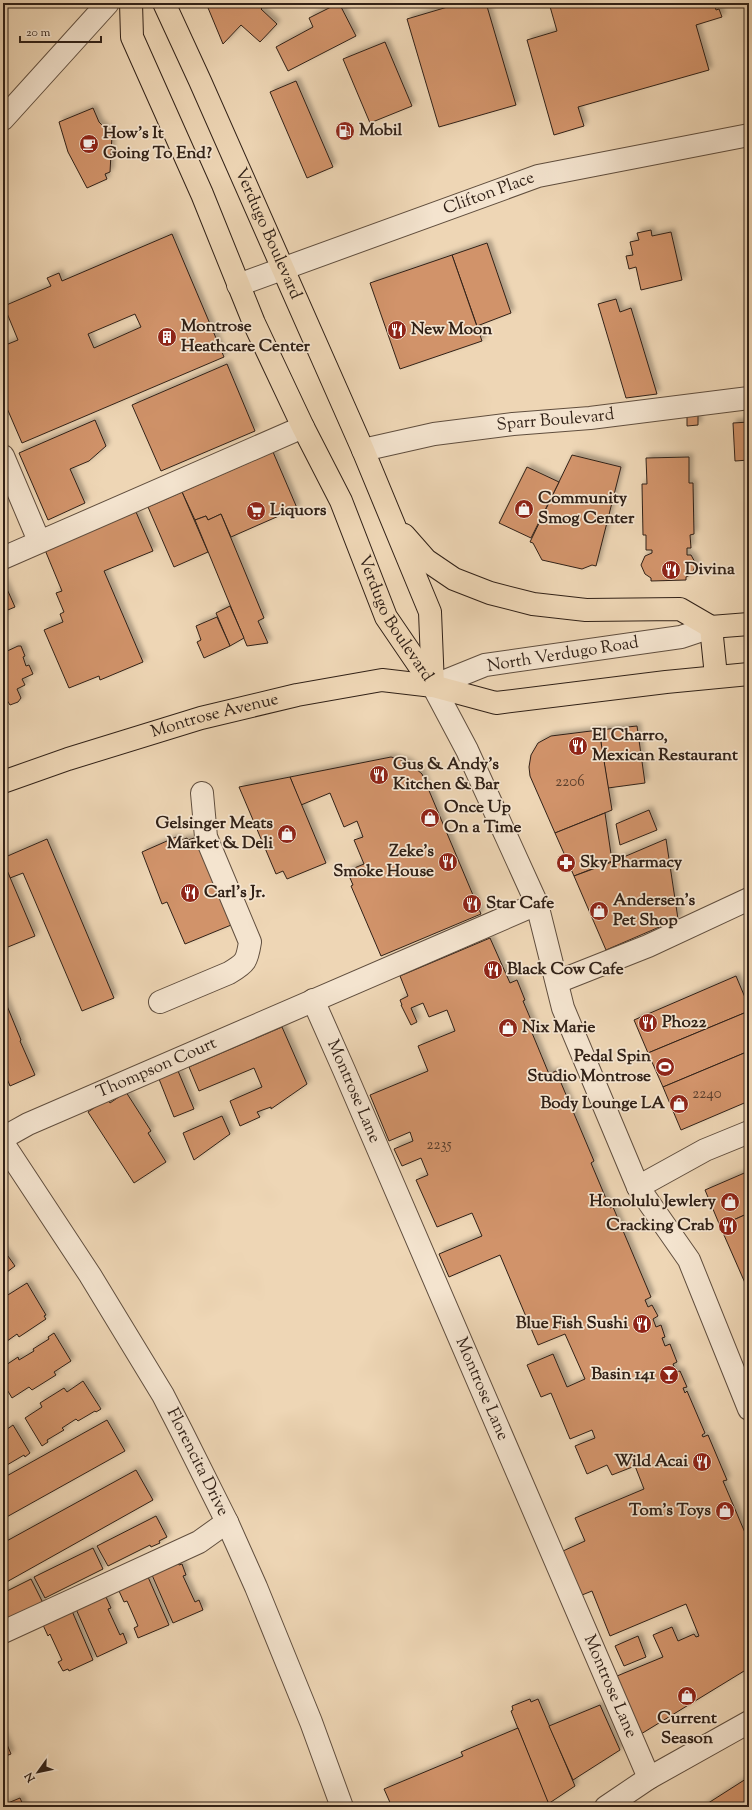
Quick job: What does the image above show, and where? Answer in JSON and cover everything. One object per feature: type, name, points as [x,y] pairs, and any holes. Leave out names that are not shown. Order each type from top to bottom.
[{"type":"main road","name":"Verdugo Boulevard","points":[[131,3],[132,37],[202,194],[238,285],[303,426],[341,501],[386,616],[433,686]]},
{"type":"main road","name":"Verdugo Boulevard","points":[[164,3],[363,450],[430,612],[433,686]]},
{"type":"main road","points":[[393,522],[431,564],[454,580],[490,593],[533,604],[586,610],[680,609],[711,627],[716,676]]},
{"type":"main road","name":"North Verdugo Road","points":[[711,627],[749,624]]},
{"type":"main road","name":"North Verdugo Road","points":[[433,686],[496,703],[716,676],[749,674]]},
{"type":"main road","name":"Montrose Avenue","points":[[3,782],[68,759],[184,723],[297,695],[382,680],[433,686]]},
{"type":"street","points":[[3,119],[108,3]]},
{"type":"street","name":"Clifton Place","points":[[238,285],[538,176],[749,135]]},
{"type":"street","name":"Sparr Boulevard","points":[[363,450],[434,434],[513,424],[590,418],[749,398]]},
{"type":"street","points":[[3,558],[303,426]]},
{"type":"street","points":[[3,456],[39,541]]},
{"type":"street","name":"North Verdugo Road","points":[[433,686],[485,666],[682,637],[711,627]]},
{"type":"street","points":[[433,686],[467,750],[537,904],[563,1008],[638,1187],[689,1260],[749,1409]]},
{"type":"street","points":[[160,1002],[229,973],[239,967],[247,959],[250,942],[206,837],[202,792]]},
{"type":"street","points":[[557,982],[648,946],[749,899]]},
{"type":"street","name":"Thompson Court","points":[[3,1138],[28,1124],[537,904]]},
{"type":"street","name":"Montrose Lane","points":[[312,1000],[486,1397],[649,1778]]},
{"type":"street","points":[[638,1187],[705,1150],[749,1132]]},
{"type":"street","name":"Florencita Drive","points":[[3,1143],[90,1275],[163,1395],[227,1522],[285,1655],[342,1807]]},
{"type":"street","points":[[3,1632],[199,1542],[227,1522]]},
{"type":"street","points":[[606,1807],[649,1778],[749,1722]]},
{"type":"building","points":[[206,3],[267,3],[261,9],[277,24],[260,42],[241,25],[223,44]]},
{"type":"building","points":[[339,3],[356,36],[288,71],[276,47],[313,27],[309,18]]},
{"type":"building","points":[[461,3],[486,3],[516,105],[439,127],[407,19]]},
{"type":"building","points":[[549,3],[714,3],[716,10],[719,9],[722,17],[696,25],[709,70],[578,107],[584,126],[554,135],[527,40],[557,31]]},
{"type":"building","points":[[385,42],[412,106],[370,123],[343,59]]},
{"type":"building","points":[[296,81],[333,167],[307,178],[270,92]]},
{"type":"building","name":"How's It Going To End?","points":[[93,108],[99,122],[112,135],[110,172],[105,174],[107,179],[87,188],[68,152],[59,122]]},
{"type":"building","points":[[651,230],[652,236],[671,232],[682,280],[641,290],[636,267],[629,269],[626,256],[633,255],[630,242],[639,240],[637,233]]},
{"type":"building","name":"Montrose Heathcare Center","points":[[172,234],[224,357],[22,443],[3,399],[3,346],[18,340],[4,306],[51,286],[47,278],[59,273],[62,281]],"holes":[[[135,314],[141,327],[94,348],[88,334]]]},
{"type":"building","points":[[487,243],[511,313],[477,326],[452,255]]},
{"type":"building","points":[[452,255],[482,341],[400,369],[370,283]]},
{"type":"building","points":[[616,299],[620,312],[631,308],[657,394],[626,398],[598,304]]},
{"type":"building","points":[[227,364],[255,431],[161,471],[132,405]]},
{"type":"building","points":[[698,415],[698,425],[687,426],[687,416]]},
{"type":"building","points":[[95,420],[106,446],[89,461],[70,469],[85,503],[48,520],[19,453]]},
{"type":"building","points":[[749,422],[749,460],[735,461],[733,423]]},
{"type":"building","points":[[273,452],[297,508],[231,537],[221,514],[208,520],[206,516],[195,520],[182,492]]},
{"type":"building","points":[[572,455],[621,467],[596,566],[592,565],[582,569],[542,560],[533,543],[530,542]]},
{"type":"building","points":[[689,457],[689,483],[693,483],[694,534],[690,535],[691,548],[687,548],[687,555],[691,555],[696,564],[692,574],[686,577],[686,580],[651,581],[651,578],[645,574],[641,565],[645,556],[652,553],[652,550],[646,550],[646,535],[643,535],[642,484],[647,484],[646,458]]},
{"type":"building","points":[[527,467],[559,482],[531,538],[499,523]]},
{"type":"building","points":[[182,492],[208,552],[174,567],[148,507]]},
{"type":"building","points":[[136,512],[153,551],[104,571],[143,662],[100,680],[99,676],[69,688],[44,630],[63,622],[60,614],[64,612],[56,593],[62,591],[45,550]]},
{"type":"building","points":[[221,514],[264,618],[258,621],[268,643],[247,646],[195,520],[206,516],[208,520]]},
{"type":"building","points":[[3,580],[15,607],[3,612]]},
{"type":"building","points":[[230,606],[244,638],[230,646],[216,613]]},
{"type":"building","points":[[217,617],[230,646],[204,658],[197,642],[201,640],[196,626]]},
{"type":"building","points":[[21,646],[25,656],[23,657],[26,666],[29,665],[33,674],[22,679],[25,685],[17,689],[21,698],[18,702],[10,705],[3,694],[3,653]]},
{"type":"building","points":[[637,726],[645,783],[608,788],[599,730]]},
{"type":"building","points":[[599,730],[612,810],[555,833],[530,776],[529,767],[531,755],[538,743],[551,736]]},
{"type":"building","points":[[391,757],[408,762],[422,774],[481,914],[381,956],[351,886],[353,885],[347,871],[364,864],[354,840],[363,837],[357,821],[344,827],[330,793],[301,805],[290,777]]},
{"type":"building","name":"Gelsinger Meats Market & Deli","points":[[290,777],[326,863],[287,879],[283,871],[276,874],[239,787]]},
{"type":"building","points":[[649,810],[657,830],[620,845],[616,824]]},
{"type":"building","points":[[605,813],[612,861],[574,876],[555,833]]},
{"type":"building","name":"Carl's Jr.","points":[[176,837],[179,844],[181,843],[179,841],[187,838],[188,840],[194,838],[196,841],[198,840],[236,923],[185,944],[167,902],[162,904],[142,852]]},
{"type":"building","points":[[47,839],[114,998],[82,1011],[23,873],[10,878],[3,861],[3,858]]},
{"type":"building","points":[[666,839],[678,919],[606,950],[574,876]]},
{"type":"building","points":[[3,861],[35,936],[3,949]]},
{"type":"building","points":[[490,938],[510,983],[517,980],[525,1000],[523,1001],[534,1027],[530,1028],[549,1074],[556,1071],[594,1161],[591,1163],[610,1208],[613,1207],[651,1297],[645,1300],[648,1307],[652,1305],[658,1316],[653,1319],[656,1327],[661,1325],[665,1337],[662,1338],[665,1346],[670,1344],[677,1362],[673,1364],[676,1372],[680,1371],[687,1387],[683,1388],[685,1393],[687,1391],[705,1433],[702,1435],[703,1437],[708,1435],[727,1480],[723,1481],[749,1542],[749,1668],[641,1734],[617,1676],[663,1657],[653,1635],[672,1627],[678,1641],[694,1634],[696,1637],[699,1636],[686,1604],[610,1636],[592,1591],[582,1595],[563,1551],[585,1541],[575,1518],[644,1489],[635,1466],[612,1475],[607,1465],[587,1474],[575,1446],[595,1438],[592,1430],[570,1439],[551,1393],[541,1397],[527,1365],[553,1354],[567,1387],[585,1379],[565,1334],[538,1345],[500,1255],[449,1277],[439,1254],[482,1236],[472,1213],[437,1227],[416,1180],[428,1175],[421,1158],[402,1166],[394,1149],[413,1141],[410,1132],[389,1141],[370,1095],[428,1071],[418,1046],[455,1031],[447,1010],[429,1017],[423,1003],[411,1008],[417,1022],[411,1025],[401,1005],[400,1000],[408,996],[400,976]]},
{"type":"building","points":[[736,976],[749,1007],[749,1011],[648,1053],[634,1020]]},
{"type":"building","points":[[3,996],[35,1075],[10,1086],[3,1069]]},
{"type":"building","points":[[749,1011],[749,1051],[663,1087],[648,1053]]},
{"type":"building","points":[[282,1027],[307,1084],[271,1109],[271,1107],[257,1112],[260,1117],[240,1126],[230,1101],[262,1087],[254,1068],[199,1091],[189,1067]]},
{"type":"building","points":[[749,1051],[749,1101],[681,1130],[663,1087]]},
{"type":"building","points":[[178,1071],[194,1109],[174,1117],[159,1079]]},
{"type":"building","points":[[126,1092],[151,1131],[148,1133],[166,1162],[134,1183],[88,1112],[107,1099],[110,1103]]},
{"type":"building","points":[[222,1116],[230,1134],[194,1160],[183,1133]]},
{"type":"building","name":"Honolulu Jewlery","points":[[749,1171],[749,1213],[720,1226],[705,1190]]},
{"type":"building","points":[[749,1213],[749,1292],[720,1226]]},
{"type":"building","points":[[3,1249],[15,1266],[3,1275]]},
{"type":"building","points":[[27,1283],[46,1315],[44,1316],[46,1319],[19,1337],[17,1334],[3,1344],[3,1298]]},
{"type":"building","points":[[54,1333],[71,1361],[54,1372],[56,1375],[32,1390],[29,1387],[12,1398],[3,1383],[3,1367],[18,1357],[19,1360],[34,1351],[33,1349],[49,1339],[48,1337]]},
{"type":"building","points":[[83,1381],[101,1409],[78,1421],[76,1419],[62,1428],[64,1430],[47,1440],[48,1442],[42,1446],[25,1418],[42,1407],[40,1403],[64,1388],[67,1392]]},
{"type":"building","points":[[107,1420],[125,1451],[3,1519],[3,1478]]},
{"type":"building","points":[[13,1425],[30,1453],[25,1457],[24,1455],[7,1465],[6,1463],[3,1465],[3,1432]]},
{"type":"building","points":[[136,1470],[153,1500],[3,1584],[3,1543]]},
{"type":"building","points":[[156,1516],[167,1537],[159,1541],[160,1543],[151,1547],[150,1545],[108,1566],[97,1546]]},
{"type":"building","points":[[93,1548],[103,1569],[45,1598],[34,1577]]},
{"type":"building","points":[[178,1564],[182,1564],[186,1575],[183,1576],[195,1602],[199,1600],[203,1610],[173,1623],[152,1575]]},
{"type":"building","points":[[148,1577],[169,1625],[138,1638],[134,1628],[138,1626],[127,1601],[124,1602],[119,1591]]},
{"type":"building","points":[[31,1579],[44,1605],[3,1625],[3,1593]]},
{"type":"building","points":[[106,1597],[111,1608],[108,1609],[120,1635],[123,1633],[127,1643],[97,1657],[76,1609]]},
{"type":"building","points":[[72,1611],[93,1660],[69,1671],[68,1669],[63,1671],[58,1662],[62,1660],[50,1634],[48,1636],[43,1625]]},
{"type":"building","points":[[638,1636],[646,1657],[624,1666],[615,1646]]},
{"type":"building","points":[[530,1699],[531,1702],[538,1699],[575,1786],[548,1804],[511,1711],[513,1710],[512,1706]]},
{"type":"building","points":[[600,1705],[620,1750],[573,1780],[549,1726]]},
{"type":"building","points":[[518,1728],[548,1802],[539,1807],[392,1807],[384,1789],[463,1756],[461,1752]]},
{"type":"building","points":[[3,1735],[11,1754],[3,1757]]},
{"type":"building","points":[[749,1777],[749,1807],[702,1807]]},
{"type":"building","points":[[20,1798],[24,1807],[3,1807],[3,1805]]},
{"type":"place","name":"Mobil","points":[[345,131]]},
{"type":"place","name":"How's It Going To End?","points":[[89,144]]},
{"type":"place","name":"New Moon","points":[[397,330]]},
{"type":"place","name":"Montrose Heathcare Center","points":[[167,337]]},
{"type":"place","name":"Community Smog Center","points":[[524,509]]},
{"type":"place","name":"Liquors","points":[[256,511]]},
{"type":"place","name":"Divina","points":[[671,570]]},
{"type":"place","name":"El Charro, Mexican Restaurant","points":[[578,746]]},
{"type":"place","name":"Gus & Andy's Kitchen & Bar","points":[[379,775]]},
{"type":"place","name":"Once Up On a Time","points":[[430,818]]},
{"type":"place","name":"Gelsinger Meats Market & Deli","points":[[287,834]]},
{"type":"place","name":"Zeke's Smoke House","points":[[448,862]]},
{"type":"place","name":"Sky Pharmacy","points":[[566,863]]},
{"type":"place","name":"Carl's Jr.","points":[[190,893]]},
{"type":"place","name":"Star Cafe","points":[[472,904]]},
{"type":"place","name":"Andersen's Pet Shop","points":[[599,911]]},
{"type":"place","name":"Black Cow Cafe","points":[[493,970]]},
{"type":"place","name":"Pho22","points":[[648,1023]]},
{"type":"place","name":"Nix Marie","points":[[508,1028]]},
{"type":"place","name":"Pedal Spin Studio Montrose","points":[[665,1067]]},
{"type":"place","name":"Body Lounge LA","points":[[679,1104]]},
{"type":"place","name":"Honolulu Jewlery","points":[[730,1202]]},
{"type":"place","name":"Cracking Crab","points":[[728,1226]]},
{"type":"place","name":"Blue Fish Sushi","points":[[642,1324]]},
{"type":"place","name":"Basin 141","points":[[669,1375]]},
{"type":"place","name":"Wild Acai","points":[[702,1462]]},
{"type":"place","name":"Tom's Toys","points":[[725,1511]]},
{"type":"place","name":"Current Season","points":[[687,1696]]}]
